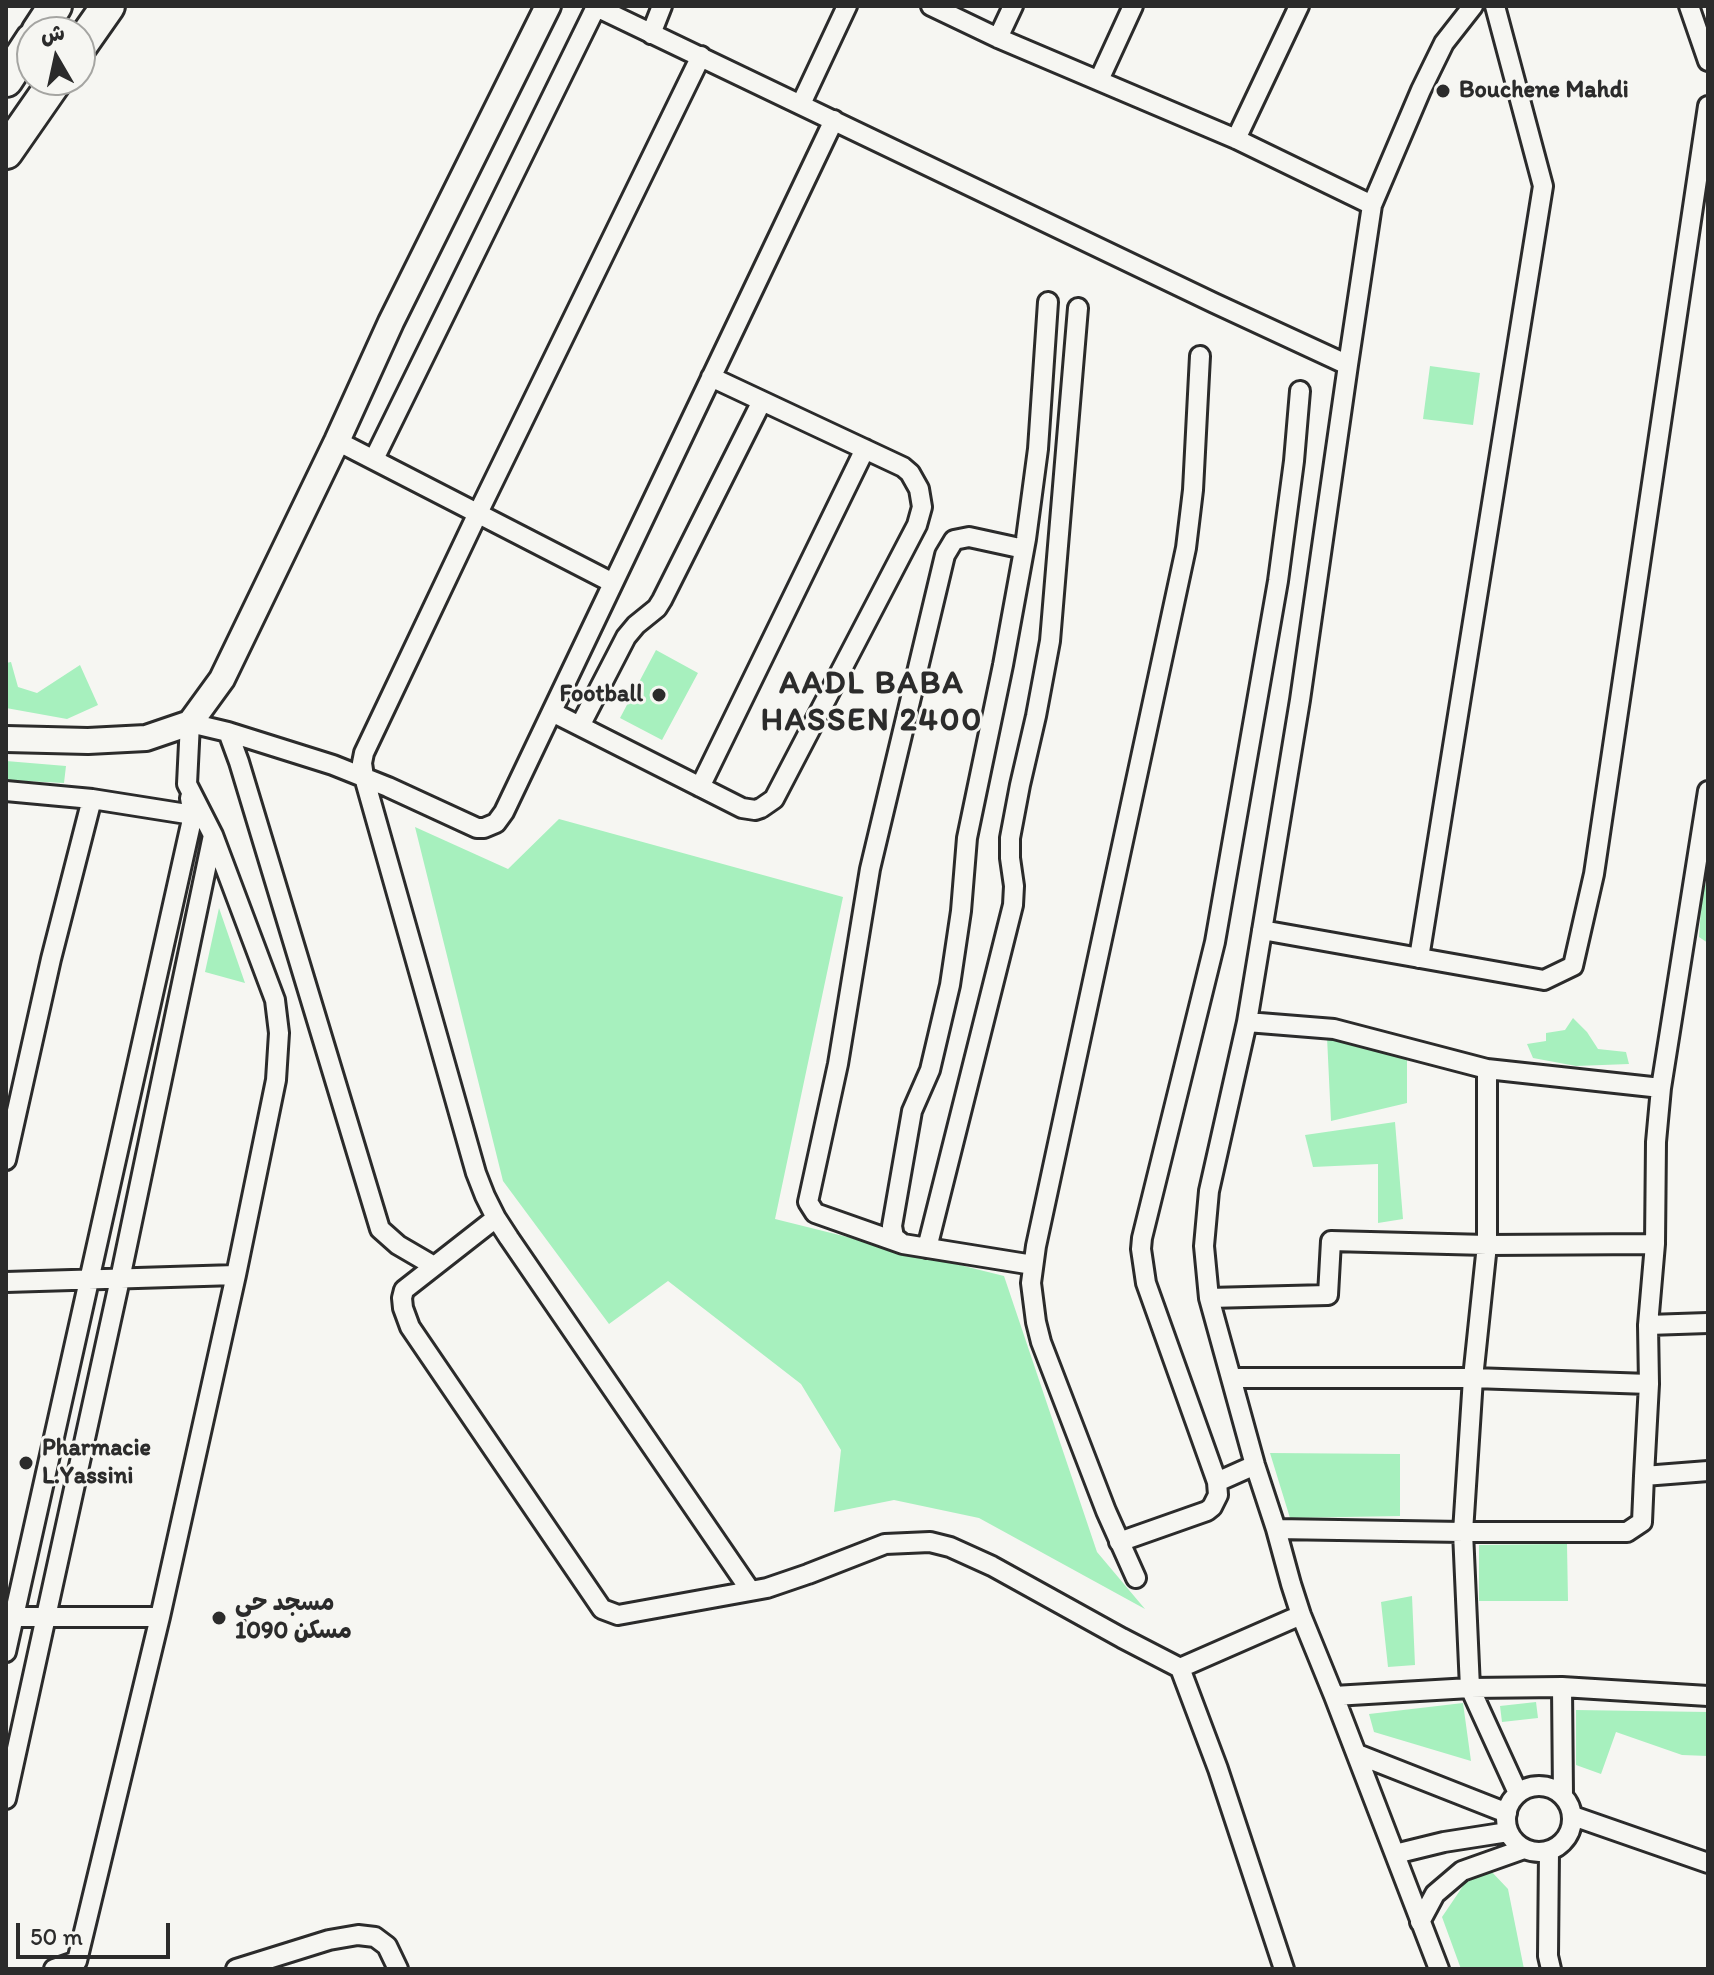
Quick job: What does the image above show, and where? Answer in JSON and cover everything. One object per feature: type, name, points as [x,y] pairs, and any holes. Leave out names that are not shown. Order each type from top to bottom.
[{"type":"highway","points":[[96,23],[108,6]]},
{"type":"highway","points":[[6,152],[45,96]]},
{"type":"street","points":[[6,1652],[10,1616],[91,1280],[193,815],[187,784],[190,723],[222,679],[391,322],[548,6]]},
{"type":"street","points":[[374,459],[595,6],[1348,365]]},
{"type":"street","points":[[651,34],[662,6]]},
{"type":"street","points":[[801,104],[847,6]]},
{"type":"street","points":[[931,6],[998,38],[1236,139],[1372,205]]},
{"type":"street","points":[[998,38],[1013,6]]},
{"type":"street","points":[[1099,80],[1133,6]]},
{"type":"street","points":[[1236,139],[1299,6]]},
{"type":"street","points":[[1439,1969],[1301,1615],[1209,1298],[1204,1246],[1209,1191],[1247,1022],[1300,700],[1372,205],[1444,43],[1473,6]]},
{"type":"street","points":[[1419,958],[1543,186],[1495,6]]},
{"type":"street","points":[[1689,6],[1708,61]]},
{"type":"street","points":[[701,56],[478,513],[362,763],[476,1173],[496,1218],[750,1590]]},
{"type":"street","points":[[1262,930],[1544,980],[1573,966],[1594,874],[1708,106]]},
{"type":"street","points":[[6,739],[88,741],[146,738],[190,723],[228,732],[364,777],[470,825],[484,828],[501,818],[834,120]]},
{"type":"street","points":[[903,1244],[892,1232],[897,1196],[912,1111],[930,1070],[950,985],[961,911],[967,838],[1024,549],[1038,449],[1048,302]]},
{"type":"street","points":[[927,1248],[1013,905],[1010,838],[1050,641],[1078,308]]},
{"type":"street","points":[[1136,1578],[1041,1342],[1033,1303],[1033,1265],[1186,548],[1193,490],[1200,356]]},
{"type":"street","points":[[552,712],[742,808],[761,808],[774,799],[917,525],[921,498],[915,481],[903,467],[711,377]]},
{"type":"street","points":[[1119,1542],[1207,1511],[1218,1495],[1217,1482],[1146,1283],[1141,1249],[1215,942],[1278,581],[1300,391]]},
{"type":"street","points":[[580,726],[626,637],[662,600],[762,401]]},
{"type":"street","points":[[337,441],[613,583]]},
{"type":"street","points":[[700,787],[865,449]]},
{"type":"street","points":[[1024,549],[969,537],[954,540],[945,555],[870,869],[838,1064],[808,1202],[815,1213],[903,1244],[1033,1265]]},
{"type":"street","points":[[228,732],[380,1229],[398,1245],[434,1266]]},
{"type":"street","points":[[54,1969],[77,1961],[160,1617],[276,1080],[279,1033],[275,1000],[213,835],[187,784]]},
{"type":"street","points":[[6,791],[92,799],[193,815]]},
{"type":"street","points":[[1276,1529],[1627,1532],[1642,1522],[1649,1384],[1648,1325],[1655,1244],[1656,1142],[1661,1088],[1708,791]]},
{"type":"street","points":[[6,1160],[51,959],[92,799]]},
{"type":"street","points":[[6,1799],[213,835]]},
{"type":"street","points":[[1247,1022],[1334,1029],[1487,1069],[1661,1088]]},
{"type":"street","points":[[1487,1069],[1487,1245],[1473,1378],[1463,1532],[1470,1688],[1518,1793]]},
{"type":"street","points":[[496,1218],[404,1290],[403,1308],[410,1327],[602,1609],[618,1615],[767,1588],[885,1544],[930,1542],[950,1547],[992,1566],[1180,1668],[1218,1769],[1284,1969]]},
{"type":"street","points":[[1209,1298],[1328,1295],[1331,1241],[1487,1245],[1655,1244]]},
{"type":"street","points":[[6,1282],[236,1275]]},
{"type":"street","points":[[1648,1325],[1708,1323]]},
{"type":"street","points":[[1232,1378],[1473,1378],[1649,1384]]},
{"type":"street","points":[[1217,1482],[1255,1465]]},
{"type":"street","points":[[1644,1476],[1708,1471]]},
{"type":"street","points":[[1180,1668],[1301,1615]]},
{"type":"street","points":[[10,1616],[160,1617]]},
{"type":"street","points":[[1334,1696],[1470,1688],[1562,1687],[1708,1696]]},
{"type":"street","points":[[1562,1687],[1563,1795]]},
{"type":"street","points":[[1357,1754],[1507,1813]]},
{"type":"street","points":[[1541,1785],[1563,1795],[1570,1804],[1573,1816],[1568,1838],[1560,1846],[1538,1853],[1524,1849],[1515,1842],[1508,1832],[1506,1821],[1511,1801],[1518,1793],[1541,1785]]},
{"type":"street","points":[[1573,1816],[1708,1863]]},
{"type":"street","points":[[1395,1854],[1444,1842],[1508,1832]]},
{"type":"street","points":[[1420,1922],[1435,1894],[1462,1871],[1524,1849]]},
{"type":"street","points":[[1549,1851],[1548,1956],[1551,1969]]},
{"type":"street","points":[[236,1969],[329,1940],[358,1935],[375,1937],[387,1946],[398,1969]]},
{"type":"green space","points":[[1430,366],[1480,373],[1473,425],[1423,419]]},
{"type":"green space","name":"Football","points":[[656,650],[698,673],[662,740],[620,718]]},
{"type":"green space","points":[[11,662],[18,687],[37,693],[80,665],[98,705],[67,719],[6,708],[6,663]]},
{"type":"green space","points":[[6,761],[66,766],[64,783],[6,780]]},
{"type":"green space","points":[[559,819],[843,897],[775,1219],[1004,1276],[1097,1552],[1145,1609],[979,1518],[894,1500],[834,1512],[841,1450],[801,1384],[668,1281],[609,1324],[503,1181],[415,827],[508,869]]},
{"type":"green space","points":[[1708,878],[1708,943],[1699,937],[1702,894]]},
{"type":"green space","points":[[219,908],[245,983],[205,972]]},
{"type":"green space","points":[[1573,1018],[1598,1049],[1626,1052],[1629,1064],[1576,1066],[1533,1058],[1527,1044],[1546,1041],[1546,1033],[1565,1030]]},
{"type":"green space","points":[[1327,1037],[1407,1054],[1407,1103],[1331,1121]]},
{"type":"green space","points":[[1395,1122],[1403,1219],[1378,1223],[1378,1164],[1313,1167],[1305,1135]]},
{"type":"green space","points":[[1270,1453],[1400,1454],[1400,1516],[1290,1518]]},
{"type":"green space","points":[[1567,1544],[1568,1601],[1479,1601],[1479,1545]]},
{"type":"green space","points":[[1412,1596],[1415,1665],[1388,1667],[1381,1602]]},
{"type":"green space","points":[[1536,1702],[1538,1718],[1502,1722],[1500,1706]]},
{"type":"green space","points":[[1463,1703],[1471,1761],[1374,1732],[1369,1714]]},
{"type":"green space","points":[[1576,1710],[1708,1712],[1708,1756],[1682,1755],[1616,1732],[1601,1774],[1576,1765]]},
{"type":"green space","points":[[1490,1870],[1508,1889],[1524,1969],[1461,1969],[1442,1917],[1465,1883]]},
{"type":"place","name":"Bouchene Mahdi","points":[[1443,91]]},
{"type":"place","name":"Football","points":[[659,695]]},
{"type":"place","name":"Pharmacie L.Yassini","points":[[26,1463]]},
{"type":"place","name":"مسجد حي 1090 مسكن","points":[[219,1618]]},
{"type":"district","name":"AADL BABA HASSEN 2400","points":[[872,704]]}]
